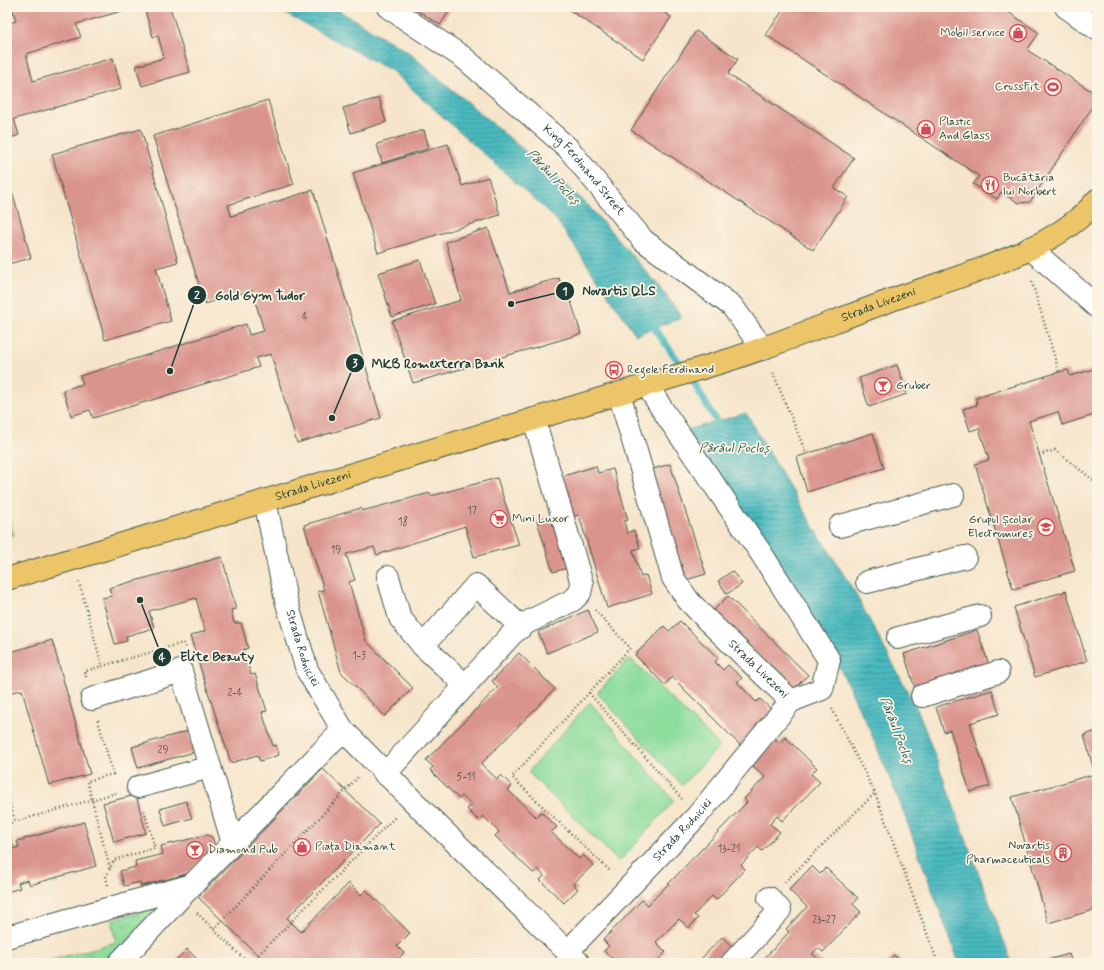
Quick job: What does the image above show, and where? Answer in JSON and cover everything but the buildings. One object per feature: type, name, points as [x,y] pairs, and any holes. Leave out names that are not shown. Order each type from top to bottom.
[{"type":"main road","name":"Strada Livezeni","points":[[7,579],[763,349],[896,298],[974,271],[1030,248],[1074,222],[1097,200]]},
{"type":"street","name":"King Ferdinand Street","points":[[388,7],[464,58],[568,148],[643,240],[732,306],[763,349]]},
{"type":"street","points":[[1066,7],[1097,29]]},
{"type":"street","points":[[1030,248],[1097,308]]},
{"type":"street","points":[[649,384],[662,410],[761,553],[829,660],[822,689]]},
{"type":"street","name":"Strada Livezeni","points":[[619,393],[673,578],[688,600],[791,701],[822,689]]},
{"type":"street","points":[[385,774],[512,634],[528,622],[573,600],[580,594],[582,584],[534,419]]},
{"type":"street","points":[[840,526],[953,495]]},
{"type":"street","name":"Strada Rodniciei","points":[[265,501],[286,600],[307,670],[343,730],[418,807],[573,958],[628,888],[697,816],[791,701]]},
{"type":"street","points":[[867,582],[965,557]]},
{"type":"street","points":[[388,577],[400,618],[423,646],[465,685]]},
{"type":"street","points":[[423,646],[476,585],[521,627]]},
{"type":"street","points":[[898,638],[980,616]]},
{"type":"street","points":[[92,699],[181,671],[233,843]]},
{"type":"street","points":[[922,696],[998,672]]},
{"type":"street","points":[[119,963],[186,891],[343,730]]},
{"type":"street","points":[[138,786],[210,767]]},
{"type":"street","points":[[7,937],[186,891]]},
{"type":"street","points":[[732,963],[780,910],[769,898]]},
{"type":"path","points":[[1031,279],[1059,372]]},
{"type":"path","points":[[773,373],[806,454]]},
{"type":"path","points":[[1040,454],[1054,450],[1097,483]]},
{"type":"path","points":[[79,582],[102,666]]},
{"type":"path","points":[[580,594],[630,648],[512,777],[628,888]]},
{"type":"path","points":[[822,689],[875,793],[938,963]]},
{"type":"path","points":[[589,693],[697,816]]},
{"type":"path","points":[[92,699],[112,774],[87,781],[110,869]]},
{"type":"path","points":[[214,930],[360,775]]},
{"type":"path","points":[[14,848],[7,825],[138,786],[155,848],[114,860],[106,877],[108,886]]},
{"type":"path","points":[[7,792],[15,822]]},
{"type":"path","points":[[769,898],[875,793]]},
{"type":"path","points":[[186,891],[214,930],[249,963],[418,807]]},
{"type":"green space","points":[[7,512],[14,535],[7,537]]},
{"type":"green space","points":[[630,658],[720,746],[682,785],[597,693]]},
{"type":"green space","points":[[590,702],[674,801],[619,862],[528,772]]},
{"type":"green space","points":[[161,906],[106,963],[41,963],[116,942],[111,920]]},
{"type":"water","points":[[273,7],[333,7],[408,52],[584,201],[659,286],[682,317],[636,335],[555,218],[392,71]]},
{"type":"water","name":"Pârâul Pocloș","points":[[746,413],[802,508],[854,591],[919,713],[1012,963],[959,963],[900,803],[871,733],[823,633],[686,430]]},
{"type":"waterway","name":"Pârâul Pocloș","points":[[649,321],[692,380],[721,429]]},
{"type":"place","name":"Mobil service","points":[[1018,33]]},
{"type":"place","name":"CrossFit","points":[[1053,87]]},
{"type":"place","name":"Plastic And Glass","points":[[926,129]]},
{"type":"place","name":"Bucătăria lui Norbert","points":[[990,185]]},
{"type":"place","name":"Novartis QLS","points":[[511,304]]},
{"type":"place","name":"Regele Ferdinand","points":[[614,370]]},
{"type":"place","name":"Gold Gym Tudor","points":[[170,371]]},
{"type":"place","name":"Gruber","points":[[883,386]]},
{"type":"place","name":"MKB Romexterra Bank","points":[[332,418]]},
{"type":"place","name":"Mini Luxor","points":[[499,519]]},
{"type":"place","name":"Grupul Școlar Electromureș","points":[[1046,527]]},
{"type":"place","name":"Elite Beauty","points":[[140,600]]},
{"type":"place","name":"Piața Diamant","points":[[302,847]]},
{"type":"place","name":"Diamond Pub","points":[[195,850]]},
{"type":"place","name":"Novartis Pharmaceuticals","points":[[1063,853]]}]
